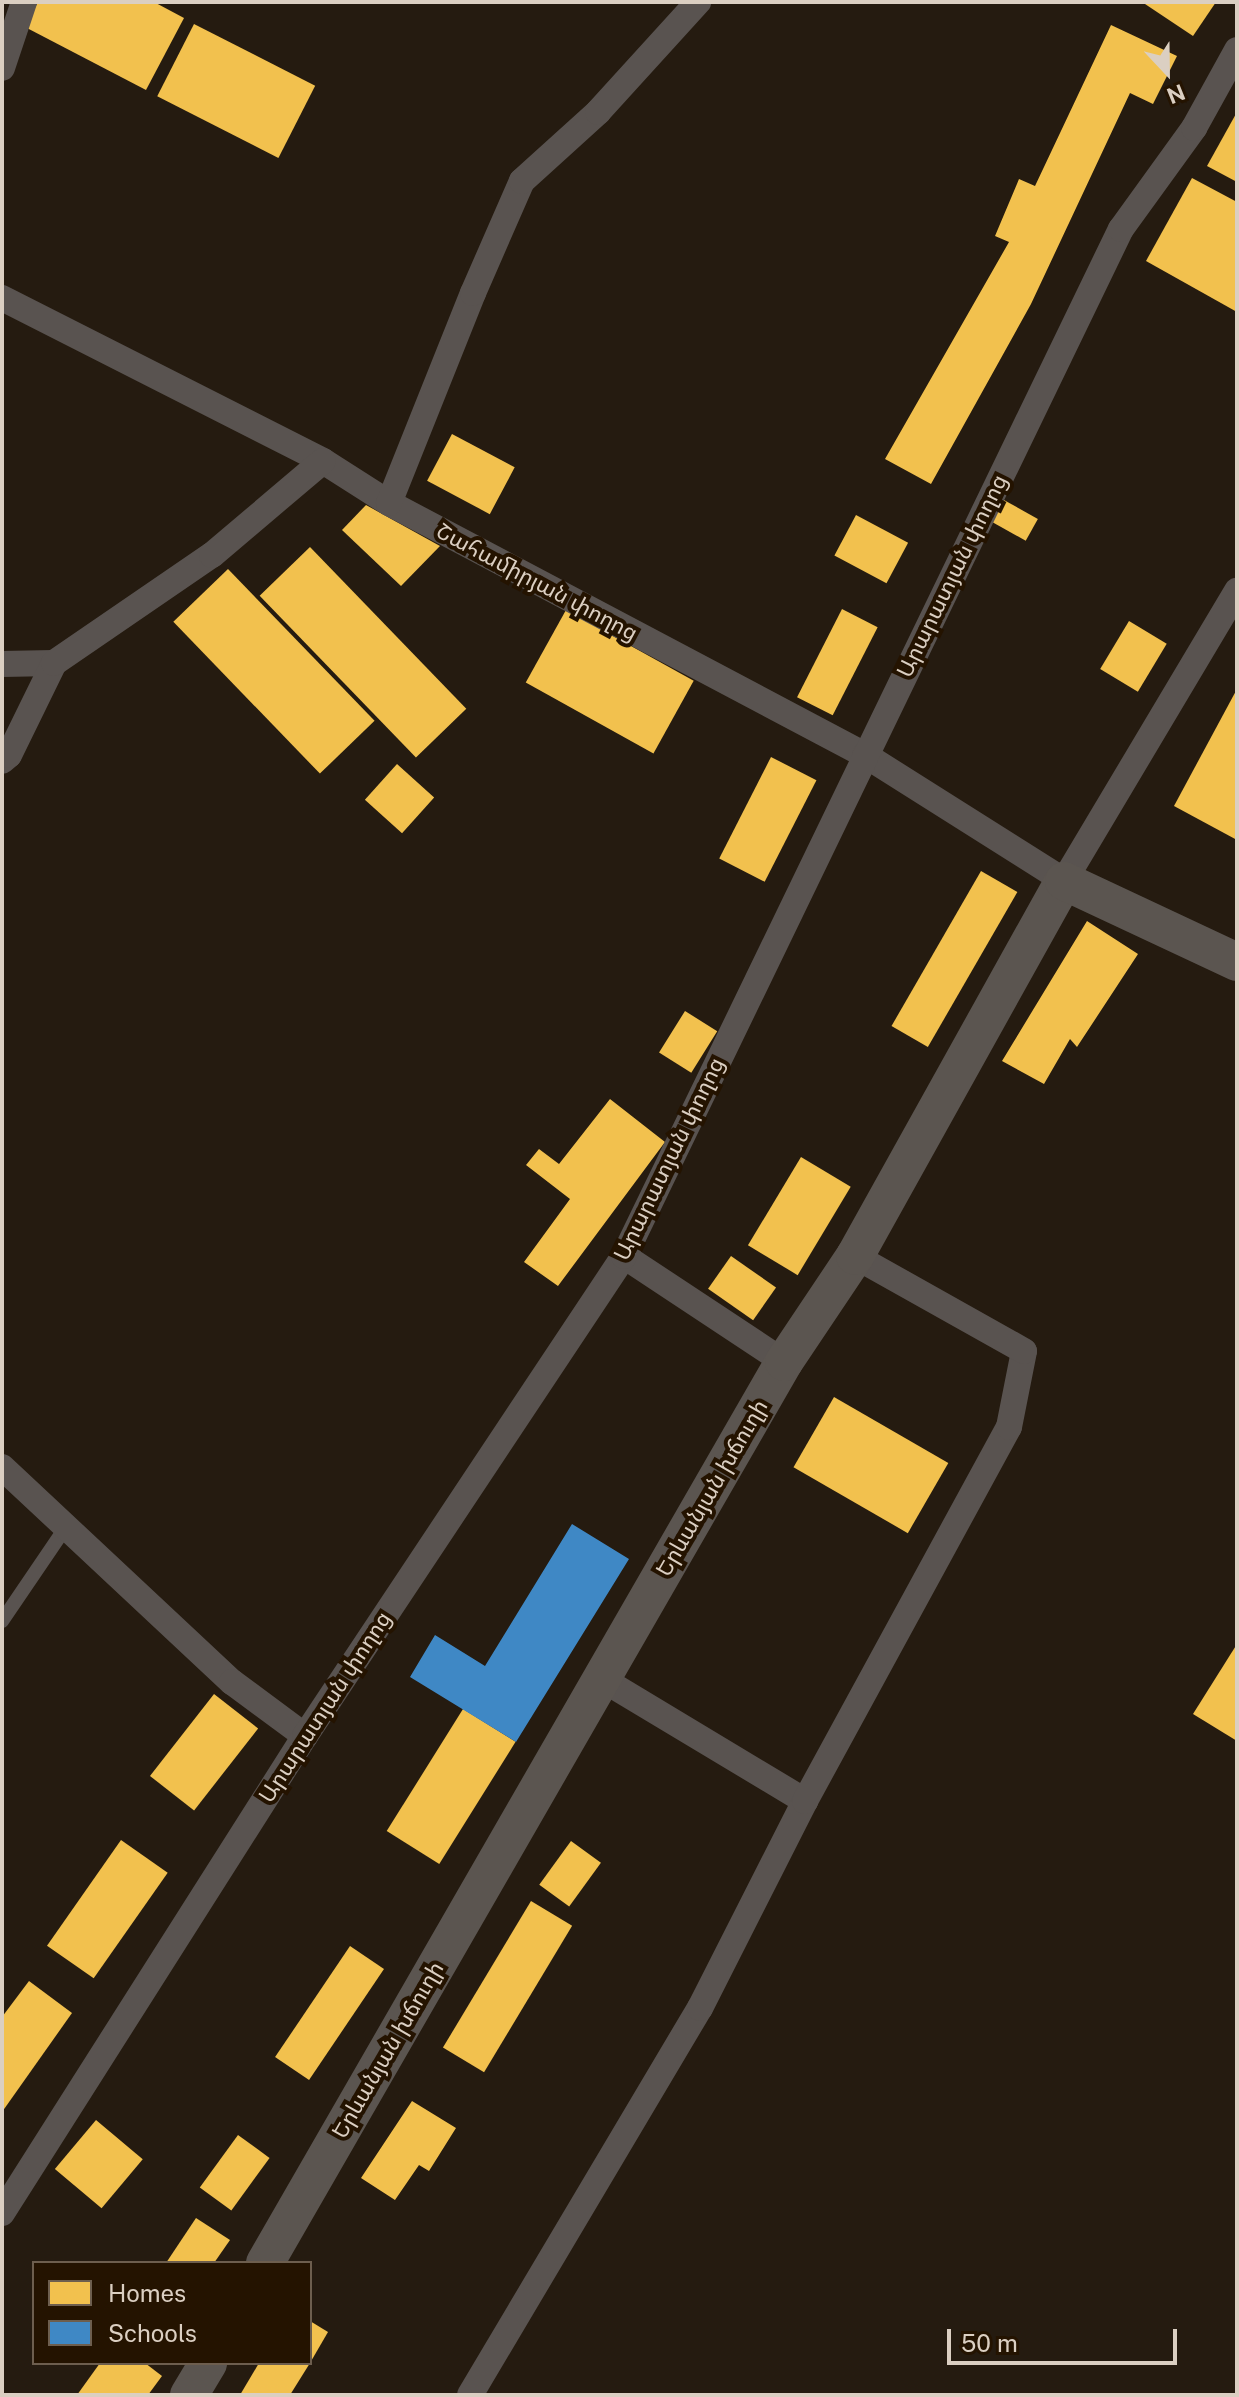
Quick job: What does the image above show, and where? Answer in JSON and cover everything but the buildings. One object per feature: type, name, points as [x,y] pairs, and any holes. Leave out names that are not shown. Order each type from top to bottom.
[{"type":"main road","points":[[1064,881],[1237,962]]},
{"type":"main road","name":"Երևանյան խճուղի","points":[[266,2261],[784,1362],[855,1256],[1064,881]]},
{"type":"main road","points":[[189,2395],[207,2365]]},
{"type":"street","points":[[2,68],[24,2]]},
{"type":"street","points":[[389,503],[473,293],[522,181],[598,112],[698,2]]},
{"type":"street","name":"Արարատյան փողոց","points":[[2,2213],[305,1736],[624,1256],[1121,229],[1194,128],[1237,50]]},
{"type":"street","name":"Շահամիրյան փողոց","points":[[2,298],[323,461],[389,503],[865,755],[1064,881]]},
{"type":"street","points":[[2,761],[9,755],[54,663],[212,555],[323,461]]},
{"type":"street","points":[[1064,881],[1237,591]]},
{"type":"street","points":[[2,664],[54,663]]},
{"type":"street","points":[[624,1256],[784,1362]]},
{"type":"street","points":[[470,2395],[700,2008],[805,1801],[1009,1427],[1024,1351],[855,1256]]},
{"type":"street","points":[[2,1467],[232,1682],[305,1736]]},
{"type":"street","points":[[602,1679],[805,1801]]},
{"type":"lane","points":[[2,1621],[66,1527]]}]
